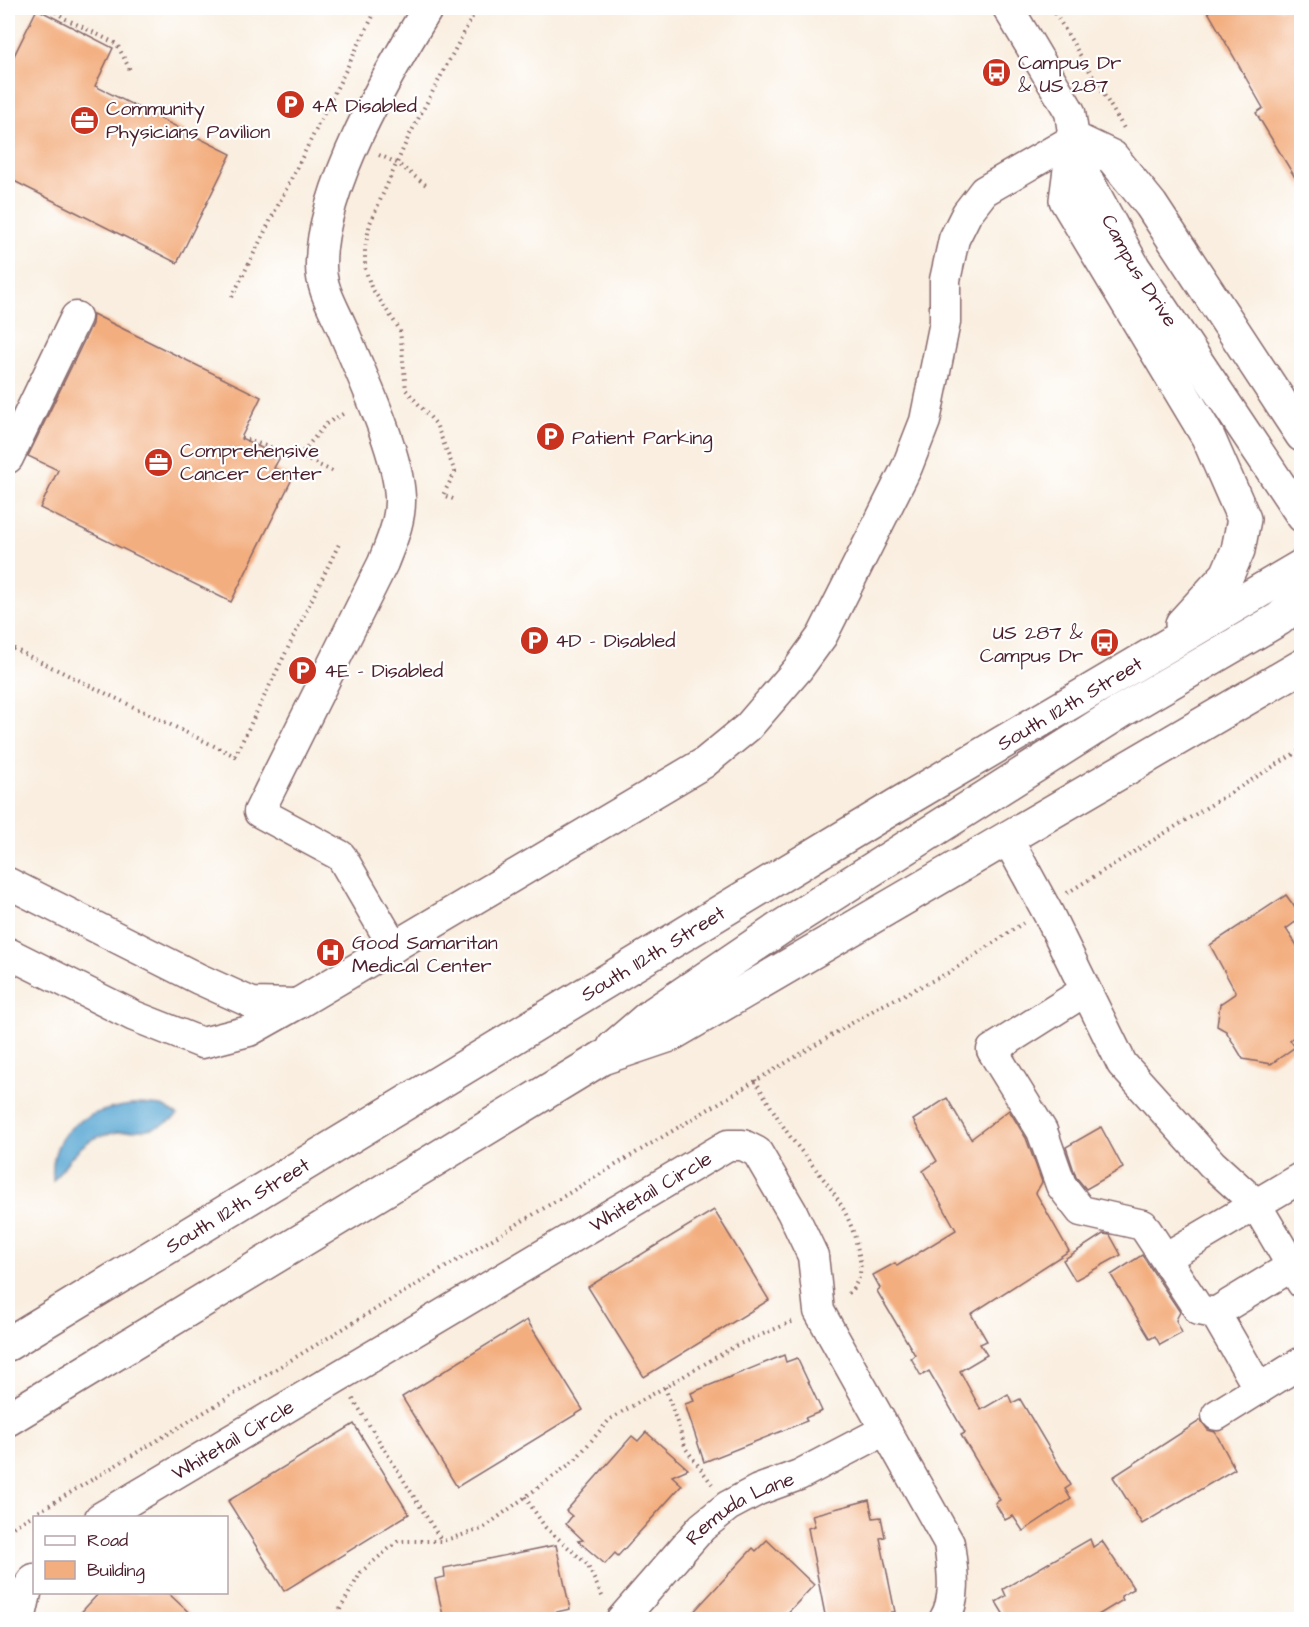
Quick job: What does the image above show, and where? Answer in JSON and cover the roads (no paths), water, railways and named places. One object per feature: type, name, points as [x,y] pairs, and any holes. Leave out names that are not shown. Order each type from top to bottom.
[{"type":"main road","points":[[1155,652],[1227,575],[1238,550],[1244,519],[1208,437],[1066,200],[1074,139],[1112,157],[1151,205],[1302,435]]},
{"type":"main road","name":"South 112th Street","points":[[8,1344],[826,848],[1302,566]]},
{"type":"main road","points":[[8,1419],[602,1058],[649,1017],[783,926],[959,817],[1123,710],[1279,619],[1302,599]]},
{"type":"main road","points":[[602,1058],[670,1035],[1302,666]]},
{"type":"street","points":[[394,947],[341,856],[259,812],[383,563],[397,528],[400,497],[381,423],[326,296],[321,267],[325,223],[339,180],[367,118],[428,8]]},
{"type":"street","name":"Campus Drive","points":[[1008,8],[1070,112],[1074,139],[1086,176],[1135,267],[1302,517]]},
{"type":"street","points":[[8,953],[134,1016],[202,1043],[249,1031],[704,763],[748,728],[822,636],[907,466],[925,421],[945,322],[945,280],[954,239],[967,213],[984,191],[1074,139]]},
{"type":"street","points":[[8,458],[76,317]]},
{"type":"street","points":[[1007,838],[1049,915],[1122,1064],[1212,1164],[1256,1205],[1298,1270],[1215,1313],[1199,1310],[1167,1257],[1143,1225],[1080,1211],[1061,1185],[1042,1131],[992,1050],[1085,991]]},
{"type":"street","points":[[8,882],[199,979],[252,1003],[297,1004]]},
{"type":"street","name":"Whitetail Circle","points":[[103,1516],[728,1145],[743,1145],[757,1152],[792,1212],[813,1256],[819,1311],[949,1543],[953,1579],[949,1612],[944,1620]]},
{"type":"street","points":[[1167,1257],[1302,1177]]},
{"type":"street","points":[[1215,1313],[1259,1389]]},
{"type":"street","points":[[1217,1415],[1302,1362]]},
{"type":"street","name":"Remuda Lane","points":[[613,1611],[702,1527],[728,1506],[758,1490],[799,1475],[885,1430]]},
{"type":"street","points":[[20,1620],[27,1589],[33,1580]]},
{"type":"water","points":[[141,1104],[162,1106],[178,1115],[157,1127],[102,1135],[91,1140],[75,1153],[53,1181],[53,1161],[58,1145],[66,1133],[91,1115]]},
{"type":"place","name":"Campus Dr & US 287","points":[[997,73]]},
{"type":"place","name":"4A Disabled","points":[[290,105]]},
{"type":"place","name":"Community Physicians Pavilion","points":[[85,120]]},
{"type":"place","name":"Patient Parking","points":[[551,437]]},
{"type":"place","name":"Comprehensive Cancer Center","points":[[159,462]]},
{"type":"place","name":"4D - Disabled","points":[[534,640]]},
{"type":"place","name":"US 287 & Campus Dr","points":[[1104,643]]},
{"type":"place","name":"4E - Disabled","points":[[303,670]]},
{"type":"place","name":"Good Samaritan Medical Center","points":[[331,953]]}]
